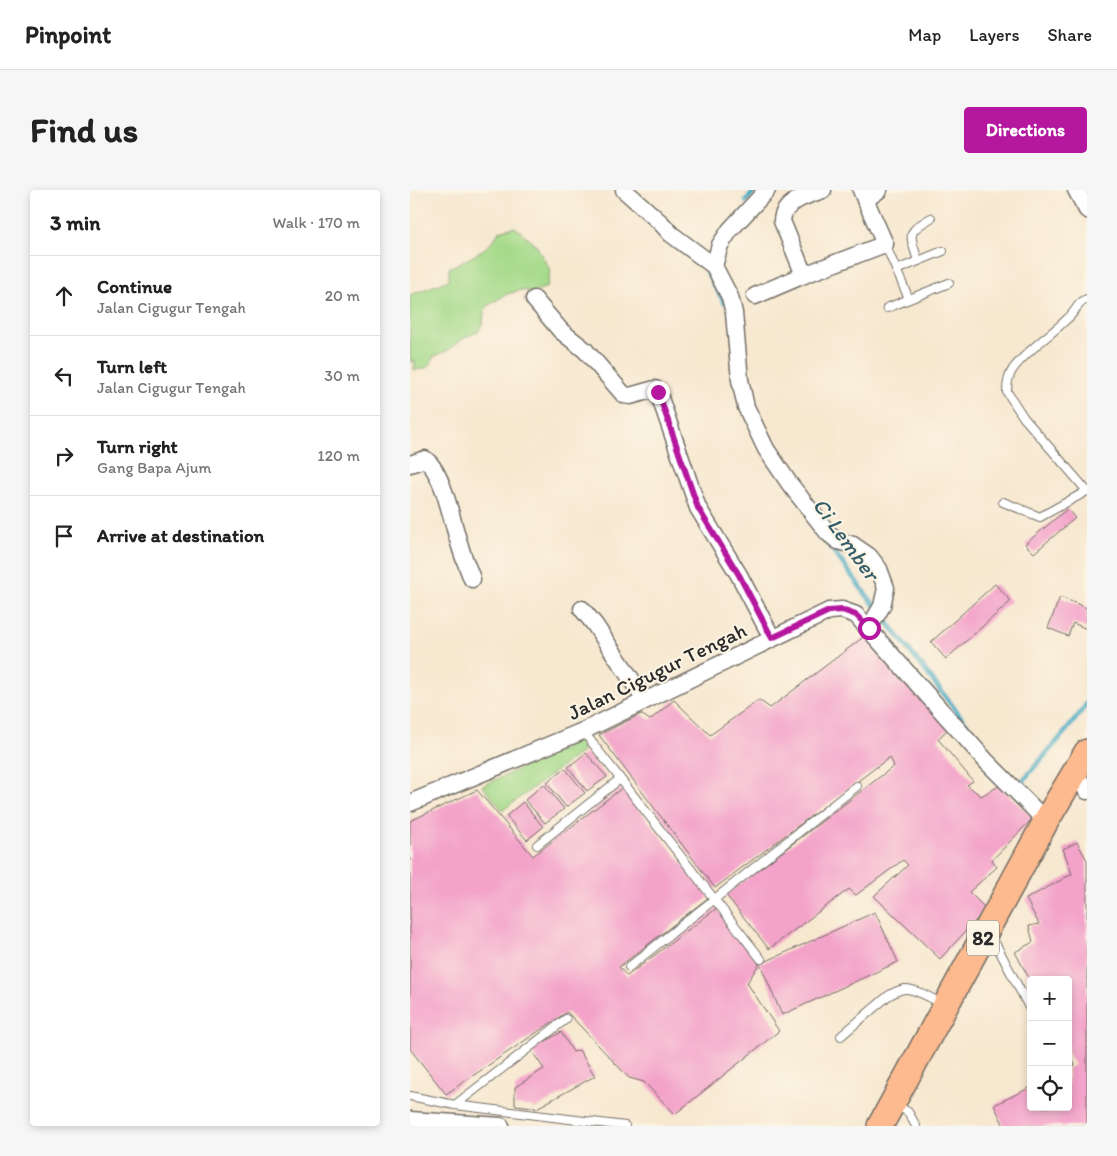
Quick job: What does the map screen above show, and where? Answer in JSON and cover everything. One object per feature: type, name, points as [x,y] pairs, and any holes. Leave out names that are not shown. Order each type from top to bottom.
[{"type":"main road","name":"82","points":[[880,1126],[1046,821],[1083,772]]},
{"type":"street","points":[[624,190],[671,234],[708,262],[730,297],[734,313],[740,380],[746,407],[766,449],[789,483],[828,533],[838,541],[853,545],[869,556],[879,569],[886,588],[875,617]]},
{"type":"street","points":[[708,262],[730,230],[767,190]]},
{"type":"street","points":[[804,275],[782,221],[782,214],[785,209],[802,197],[823,190]]},
{"type":"street","points":[[755,296],[886,244],[863,195],[879,190]]},
{"type":"street","points":[[1076,190],[1087,210]]},
{"type":"street","points":[[534,298],[561,331],[585,350],[624,395],[630,396],[655,389],[658,392],[698,508],[739,575],[772,638]]},
{"type":"street","points":[[410,464],[425,459],[429,462],[444,489],[460,547],[472,579]]},
{"type":"street","points":[[582,609],[596,625],[645,700]]},
{"type":"street","name":"Jalan Cigugur Tengah","points":[[410,803],[583,731],[829,611],[842,610],[856,615],[875,617],[987,762],[1046,821]]},
{"type":"street","points":[[410,1120],[501,1126]]},
{"type":"lane","points":[[918,261],[911,237],[912,232],[931,218]]},
{"type":"lane","points":[[886,244],[909,299]]},
{"type":"lane","points":[[896,270],[943,251]]},
{"type":"lane","points":[[887,308],[949,283]]},
{"type":"lane","points":[[1003,502],[1040,516],[1087,491],[1024,418],[1007,392],[1009,376],[1028,352],[1050,335],[1070,317],[1081,302],[1087,299]]},
{"type":"lane","points":[[583,731],[761,960]]},
{"type":"lane","points":[[537,844],[620,779]]},
{"type":"lane","points":[[629,967],[857,786]]},
{"type":"lane","points":[[988,929],[1027,1003]]},
{"type":"lane","points":[[842,1036],[888,996],[905,989],[926,995],[945,1006]]},
{"type":"lane","points":[[455,1105],[566,1019]]},
{"type":"lane","points":[[410,1096],[455,1105],[625,1126]]},
{"type":"lane","points":[[893,1103],[908,1112],[916,1126]]},
{"type":"green space","points":[[515,227],[536,245],[550,270],[547,287],[534,292],[521,290],[507,294],[487,306],[479,331],[433,357],[431,364],[424,369],[414,370],[415,360],[410,362],[410,295],[449,280],[449,268],[484,249],[499,231]]},
{"type":"green space","points":[[580,741],[582,752],[503,810],[482,786]]},
{"type":"building","points":[[1067,509],[1075,518],[1034,553],[1025,544]]},
{"type":"building","points":[[995,584],[1011,601],[946,659],[931,642]]},
{"type":"building","points":[[1060,597],[1087,608],[1087,629],[1073,623],[1068,636],[1048,628]]},
{"type":"building","points":[[870,632],[952,725],[938,739],[973,781],[967,785],[981,796],[999,786],[1033,818],[992,860],[997,867],[969,892],[986,909],[940,959],[874,896],[908,865],[903,860],[856,895],[849,889],[769,949],[726,895],[894,766],[890,757],[715,888],[599,735],[641,714],[650,720],[674,700],[710,735],[759,700],[770,708]]},
{"type":"building","points":[[586,753],[607,777],[587,791],[568,767]]},
{"type":"building","points":[[565,768],[585,793],[566,807],[547,783]]},
{"type":"building","points":[[544,784],[564,809],[545,823],[525,800]]},
{"type":"building","points":[[622,788],[709,897],[619,967],[627,976],[717,908],[759,964],[747,983],[779,1031],[675,1114],[644,1082],[629,1078],[567,1012],[446,1094],[410,1049],[410,821],[477,790],[533,856]]},
{"type":"building","points":[[523,802],[543,827],[527,840],[506,816]]},
{"type":"building","points":[[1077,842],[1087,860],[1087,1126],[1004,1126],[994,1105],[1027,1089],[1027,1111],[1072,1111],[1072,1066],[1075,1065],[1072,1059],[1072,976],[1028,976],[1015,952],[1033,942],[1029,926],[1039,924],[1026,899],[1072,874],[1063,849]]},
{"type":"building","points":[[875,912],[898,962],[782,1015],[760,964]]},
{"type":"building","points":[[561,1032],[573,1052],[579,1050],[595,1076],[535,1109],[534,1107],[515,1105],[515,1087],[544,1069],[531,1050]]},
{"type":"waterway","name":"Ci Lember","points":[[746,201],[755,190]]},
{"type":"waterway","name":"Ci Lember","points":[[708,265],[707,272],[724,302]]},
{"type":"waterway","name":"Ci Lember","points":[[824,538],[984,748]]},
{"type":"waterway","name":"Ci Lember","points":[[1015,781],[1020,784],[1080,714],[1087,703]]},
{"type":"route","points":[[658,392],[698,508],[739,575],[772,638],[829,611],[842,610],[856,615],[869,628]]}]
